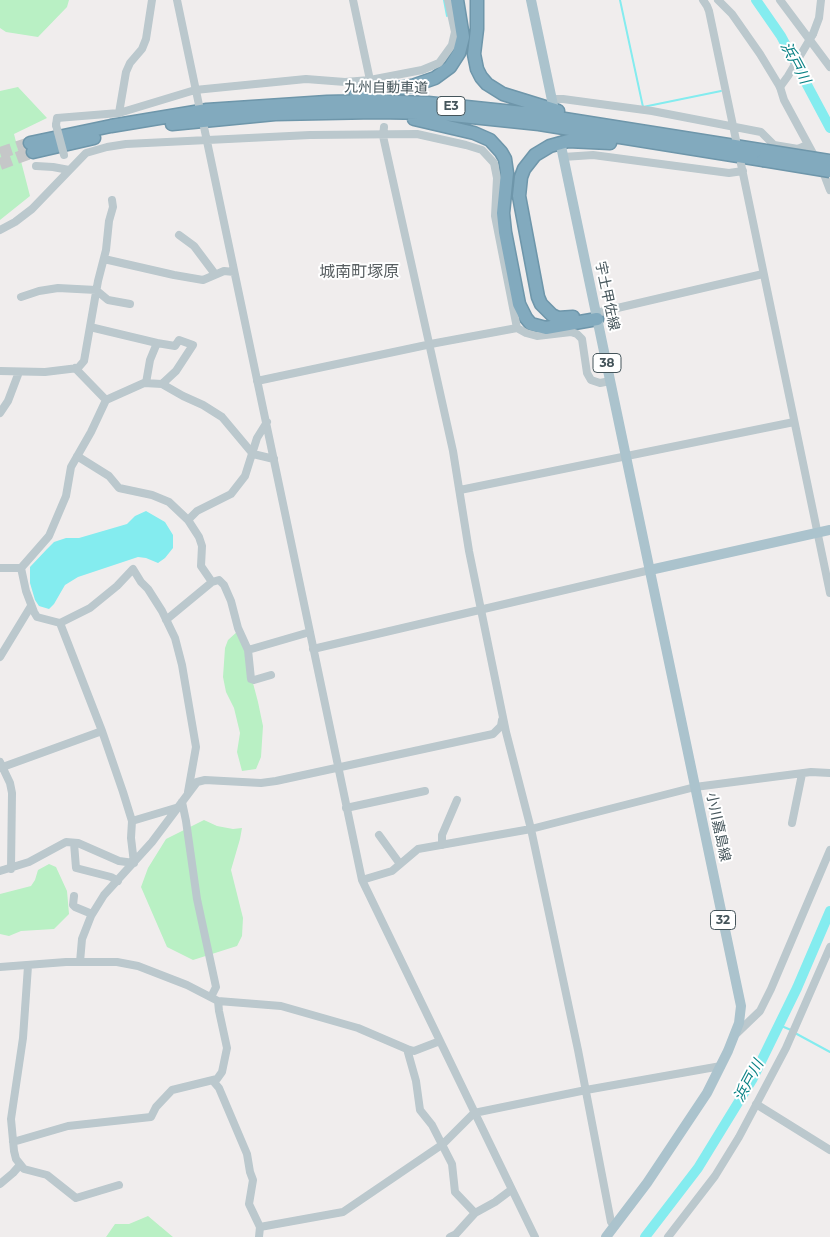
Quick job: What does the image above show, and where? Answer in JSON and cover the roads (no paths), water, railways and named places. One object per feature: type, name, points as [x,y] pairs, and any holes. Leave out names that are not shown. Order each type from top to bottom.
[{"type":"highway","points":[[203,108],[208,106],[372,93],[412,86],[435,78],[450,67],[462,45],[462,29],[457,0]]},
{"type":"highway","points":[[477,0],[475,62],[481,77],[495,90],[511,98],[564,112],[667,131],[693,138]]},
{"type":"highway","name":"九州自動車道","points":[[830,161],[753,161],[693,138],[533,114],[428,103],[374,101],[203,108],[111,126],[32,148],[178,123],[274,114],[433,113],[595,132],[753,161],[830,171]]},
{"type":"highway","points":[[274,114],[406,118],[474,133],[490,140],[501,152],[507,166],[504,213],[505,232],[519,304],[526,318],[531,324],[546,328],[597,316]]},
{"type":"highway","points":[[597,316],[558,318],[546,311],[538,297],[519,196],[524,169],[535,155],[558,142],[596,141],[753,161]]},
{"type":"main road","points":[[531,0],[552,102]]},
{"type":"main road","name":"宇土甲佐線","points":[[561,146],[650,570]]},
{"type":"main road","points":[[650,570],[830,530]]},
{"type":"main road","name":"小川嘉島線","points":[[606,1237],[647,1184],[708,1093],[739,1023],[741,1006],[650,570]]},
{"type":"street","points":[[119,113],[126,72],[130,63],[142,49],[146,39],[152,0]]},
{"type":"street","points":[[177,0],[195,90],[203,108]]},
{"type":"street","points":[[353,0],[373,83]]},
{"type":"street","points":[[67,170],[56,125],[57,118],[119,113],[195,90],[306,79],[373,83],[422,70],[439,62],[452,45],[455,32],[448,0]]},
{"type":"street","points":[[703,0],[709,11],[736,140]]},
{"type":"street","points":[[718,0],[732,14],[760,54],[780,88],[784,100],[800,128],[807,145],[822,169],[830,190]]},
{"type":"street","points":[[780,0],[830,67]]},
{"type":"street","points":[[780,88],[812,34],[819,18],[821,0]]},
{"type":"street","points":[[552,102],[563,99],[652,111],[761,132],[774,145],[798,149],[807,145]]},
{"type":"street","points":[[204,126],[362,880],[535,1237]]},
{"type":"street","points":[[383,132],[460,490],[469,551],[503,716],[531,829],[586,1090],[611,1222],[615,1226]]},
{"type":"street","points":[[0,230],[15,222],[32,209],[67,170],[86,153],[106,147],[126,144],[310,135],[383,132],[417,134],[466,144],[482,150],[494,163],[497,178],[495,216],[517,328]]},
{"type":"street","points":[[563,157],[593,155],[729,173],[753,161],[763,274],[830,593]]},
{"type":"street","points":[[36,166],[67,170]]},
{"type":"street","points":[[0,371],[45,372],[78,368],[84,361],[96,290],[109,234],[109,221],[113,207],[112,200]]},
{"type":"street","points":[[179,235],[194,246],[215,274]]},
{"type":"street","points":[[104,259],[174,276],[203,280],[224,271],[234,272]]},
{"type":"street","points":[[597,316],[763,274]]},
{"type":"street","points":[[21,297],[39,291],[58,288],[96,290],[108,300],[130,304]]},
{"type":"street","points":[[90,327],[176,346],[179,340],[193,345],[176,371],[162,384]]},
{"type":"street","points":[[257,381],[517,328],[537,336],[571,332],[577,334],[582,339],[587,373],[591,380],[600,383],[610,381]]},
{"type":"street","points":[[146,383],[150,360],[157,342]]},
{"type":"street","points":[[75,368],[106,400]]},
{"type":"street","points":[[0,413],[8,401],[18,372]]},
{"type":"street","points":[[0,568],[21,568],[49,536],[66,496],[71,467],[106,400],[146,383],[162,384],[204,405],[222,417],[253,454],[274,458]]},
{"type":"street","points":[[188,520],[197,511],[231,494],[245,476],[257,438],[267,422]]},
{"type":"street","points":[[460,490],[794,422]]},
{"type":"street","points":[[77,456],[109,476],[119,488],[152,495],[169,502],[188,520],[199,537],[202,546],[202,566],[212,582]]},
{"type":"street","points":[[21,568],[31,606],[37,617],[60,623],[90,608],[133,569],[148,589],[175,638],[182,666],[196,747],[188,793]]},
{"type":"street","points":[[313,649],[481,608],[650,570]]},
{"type":"street","points":[[166,620],[212,582],[219,580],[224,585],[231,601],[238,628],[248,650],[251,679],[254,680],[271,675]]},
{"type":"street","points":[[0,657],[31,606]]},
{"type":"street","points":[[60,623],[102,731],[132,821],[131,838],[134,863]]},
{"type":"street","points":[[248,650],[310,632]]},
{"type":"street","points":[[80,962],[82,939],[92,914],[104,895],[134,863],[197,782],[205,780],[269,782],[338,768],[493,734],[501,726],[503,716]]},
{"type":"street","points":[[11,868],[12,793],[1,766],[102,731]]},
{"type":"street","points":[[362,880],[392,871],[418,849],[531,829],[695,787],[802,774],[830,773]]},
{"type":"street","points":[[792,823],[802,774]]},
{"type":"street","points":[[346,808],[425,791]]},
{"type":"street","points":[[442,845],[442,835],[457,800]]},
{"type":"street","points":[[132,821],[180,805]]},
{"type":"street","points":[[13,1142],[68,1126],[151,1117],[156,1107],[172,1090],[214,1080],[220,1076],[227,1048],[215,999],[216,987],[197,899],[186,821],[180,805]]},
{"type":"street","points":[[379,835],[400,864]]},
{"type":"street","points":[[0,871],[29,862],[66,842],[74,843],[119,861],[134,863]]},
{"type":"street","points":[[74,843],[76,868],[111,877],[118,881]]},
{"type":"street","points":[[733,1037],[760,1010],[771,990],[830,850]]},
{"type":"street","points":[[74,896],[75,907],[92,914]]},
{"type":"street","points":[[668,1237],[715,1176],[739,1137],[786,1048],[828,957],[830,947]]},
{"type":"street","points":[[0,967],[80,962],[117,962],[138,966],[187,984],[215,999],[281,1006],[358,1028],[406,1050],[414,1051],[440,1041]]},
{"type":"street","points":[[28,966],[23,1038],[11,1119],[14,1151],[20,1165],[24,1169],[33,1170],[54,1180],[76,1198],[119,1185]]},
{"type":"street","points":[[406,1050],[416,1081],[420,1110],[432,1125],[452,1164],[455,1192],[475,1214]]},
{"type":"street","points":[[260,1227],[343,1212],[443,1144],[474,1113],[586,1090],[721,1066]]},
{"type":"street","points":[[214,1080],[247,1154],[253,1180],[249,1204],[260,1227],[259,1237]]},
{"type":"street","points":[[756,1104],[830,1150]]},
{"type":"street","points":[[0,1184],[20,1165]]},
{"type":"street","points":[[450,1237],[456,1234],[475,1214],[511,1190]]},
{"type":"water","points":[[146,511],[165,522],[173,535],[173,548],[165,558],[158,563],[138,557],[78,577],[65,585],[49,609],[39,606],[35,600],[30,583],[30,567],[54,542],[66,538],[79,538],[127,524],[135,516]]},
{"type":"waterway","points":[[444,0],[447,16]]},
{"type":"waterway","points":[[620,0],[643,107],[721,91]]},
{"type":"waterway","name":"浜戸川","points":[[756,0],[781,36],[830,128]]},
{"type":"waterway","name":"浜戸川","points":[[645,1237],[698,1168],[752,1080],[797,988],[830,911]]},
{"type":"waterway","points":[[779,1025],[791,1030]]},
{"type":"waterway","points":[[795,1033],[830,1052]]},
{"type":"tunnel","points":[[0,153],[30,143]]},
{"type":"tunnel","points":[[0,164],[33,152]]},
{"type":"district","name":"城南町塚原","points":[[359,272]]}]
